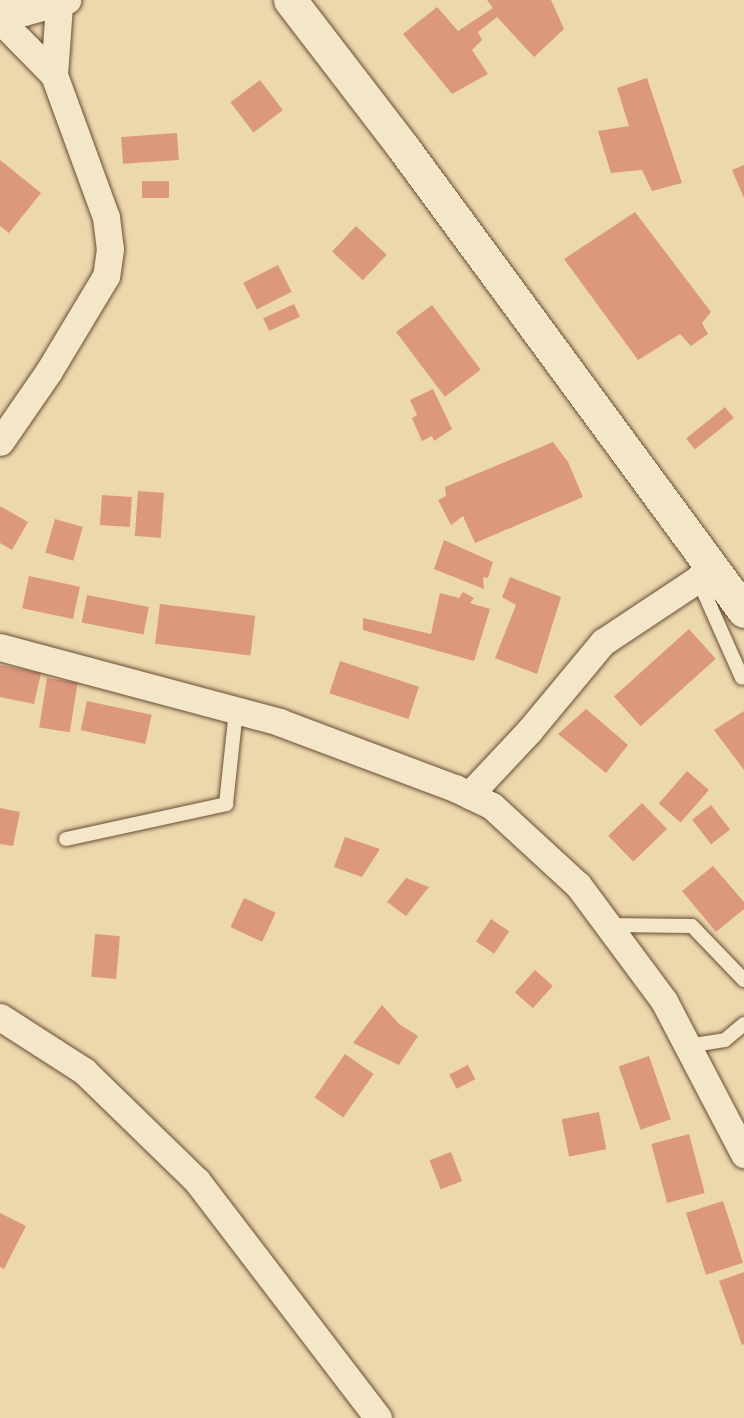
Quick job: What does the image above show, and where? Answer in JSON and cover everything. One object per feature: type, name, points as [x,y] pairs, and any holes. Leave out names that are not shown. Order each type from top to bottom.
[{"type":"street","points":[[290,0],[402,146],[703,572],[744,611]]},
{"type":"street","points":[[0,12],[63,2],[54,75]]},
{"type":"street","points":[[0,20],[54,75],[106,217],[110,249],[106,276],[49,371],[0,442]]},
{"type":"street","points":[[469,795],[529,731],[603,642],[703,572]]},
{"type":"street","points":[[0,647],[279,722],[469,795],[492,807],[531,838],[578,885],[664,1001],[744,1154]]},
{"type":"street","points":[[0,1017],[84,1071],[197,1181],[378,1418]]},
{"type":"lane","points":[[703,572],[742,678]]},
{"type":"lane","points":[[66,839],[226,804],[236,710]]},
{"type":"lane","points":[[608,925],[692,926],[744,980]]},
{"type":"lane","points":[[687,1046],[725,1040],[744,1024]]},
{"type":"building","points":[[487,0],[551,0],[564,29],[534,57],[497,17],[478,32],[482,40],[472,50],[488,74],[452,94],[403,34],[437,7],[458,31],[493,8]]},
{"type":"building","points":[[647,78],[682,183],[652,191],[642,170],[611,173],[598,131],[629,126],[617,88]]},
{"type":"building","points":[[260,80],[283,110],[253,133],[230,102]]},
{"type":"building","points":[[177,133],[179,160],[123,164],[121,137]]},
{"type":"building","points":[[0,160],[41,193],[9,233],[0,226]]},
{"type":"building","points":[[744,165],[744,198],[732,170]]},
{"type":"building","points":[[142,181],[169,181],[169,198],[142,198]]},
{"type":"building","points":[[635,212],[711,312],[702,323],[708,334],[691,346],[680,334],[638,360],[564,259]]},
{"type":"building","points":[[356,226],[387,255],[363,280],[332,252]]},
{"type":"building","points":[[278,265],[292,292],[257,309],[243,283]]},
{"type":"building","points":[[294,304],[300,317],[269,331],[263,318]]},
{"type":"building","points":[[432,305],[481,370],[445,397],[396,332]]},
{"type":"building","points":[[433,389],[452,429],[434,441],[432,436],[422,441],[412,418],[417,415],[410,400]]},
{"type":"building","points":[[725,407],[734,418],[695,449],[686,438]]},
{"type":"building","points":[[553,442],[568,462],[583,497],[475,543],[463,516],[451,525],[438,500],[446,496],[445,487]]},
{"type":"building","points":[[138,491],[164,493],[161,538],[135,536]]},
{"type":"building","points":[[102,495],[132,497],[130,527],[100,525]]},
{"type":"building","points":[[0,506],[28,522],[12,550],[0,543]]},
{"type":"building","points":[[55,519],[83,527],[73,561],[45,553]]},
{"type":"building","points":[[444,540],[493,562],[488,578],[483,577],[484,589],[434,569]]},
{"type":"building","points":[[29,576],[80,587],[73,619],[22,608]]},
{"type":"building","points":[[510,577],[561,597],[537,674],[495,658],[516,605],[502,597]]},
{"type":"building","points":[[463,592],[474,598],[470,603],[490,609],[474,661],[363,630],[363,618],[431,634],[440,593],[459,598]]},
{"type":"building","points":[[87,595],[149,607],[143,635],[82,622]]},
{"type":"building","points":[[160,604],[255,616],[250,655],[155,644]]},
{"type":"building","points":[[689,629],[716,659],[641,726],[614,697]]},
{"type":"building","points":[[340,661],[419,687],[408,719],[329,693]]},
{"type":"building","points":[[0,665],[41,673],[34,704],[0,697]]},
{"type":"building","points":[[47,678],[78,683],[70,732],[39,727]]},
{"type":"building","points":[[87,701],[152,715],[145,744],[81,730]]},
{"type":"building","points":[[586,709],[628,745],[606,773],[558,734]]},
{"type":"building","points":[[744,711],[744,770],[714,730]]},
{"type":"building","points":[[687,771],[709,790],[681,822],[659,803]]},
{"type":"building","points":[[642,803],[667,829],[633,862],[608,836]]},
{"type":"building","points":[[711,805],[730,829],[711,844],[692,820]]},
{"type":"building","points":[[0,808],[20,812],[13,846],[0,844]]},
{"type":"building","points":[[345,837],[380,849],[362,877],[334,867]]},
{"type":"building","points":[[713,866],[744,902],[744,909],[716,932],[682,891]]},
{"type":"building","points":[[406,878],[429,887],[406,916],[387,902]]},
{"type":"building","points":[[244,898],[276,913],[262,942],[230,927]]},
{"type":"building","points":[[491,919],[509,931],[494,954],[476,941]]},
{"type":"building","points":[[95,934],[120,936],[116,979],[91,977]]},
{"type":"building","points":[[535,970],[553,986],[533,1008],[515,992]]},
{"type":"building","points":[[382,1005],[399,1024],[418,1036],[399,1065],[353,1043]]},
{"type":"building","points":[[345,1054],[374,1074],[343,1117],[315,1097]]},
{"type":"building","points":[[649,1056],[671,1119],[641,1130],[619,1066]]},
{"type":"building","points":[[468,1065],[475,1079],[457,1089],[449,1075]]},
{"type":"building","points":[[599,1112],[606,1149],[569,1157],[562,1119]]},
{"type":"building","points":[[689,1134],[705,1193],[667,1203],[651,1144]]},
{"type":"building","points":[[451,1152],[462,1181],[441,1189],[430,1160]]},
{"type":"building","points":[[723,1201],[743,1263],[706,1275],[686,1213]]},
{"type":"building","points":[[0,1213],[26,1226],[4,1269],[0,1267]]},
{"type":"building","points":[[744,1272],[744,1344],[742,1345],[719,1281]]}]
